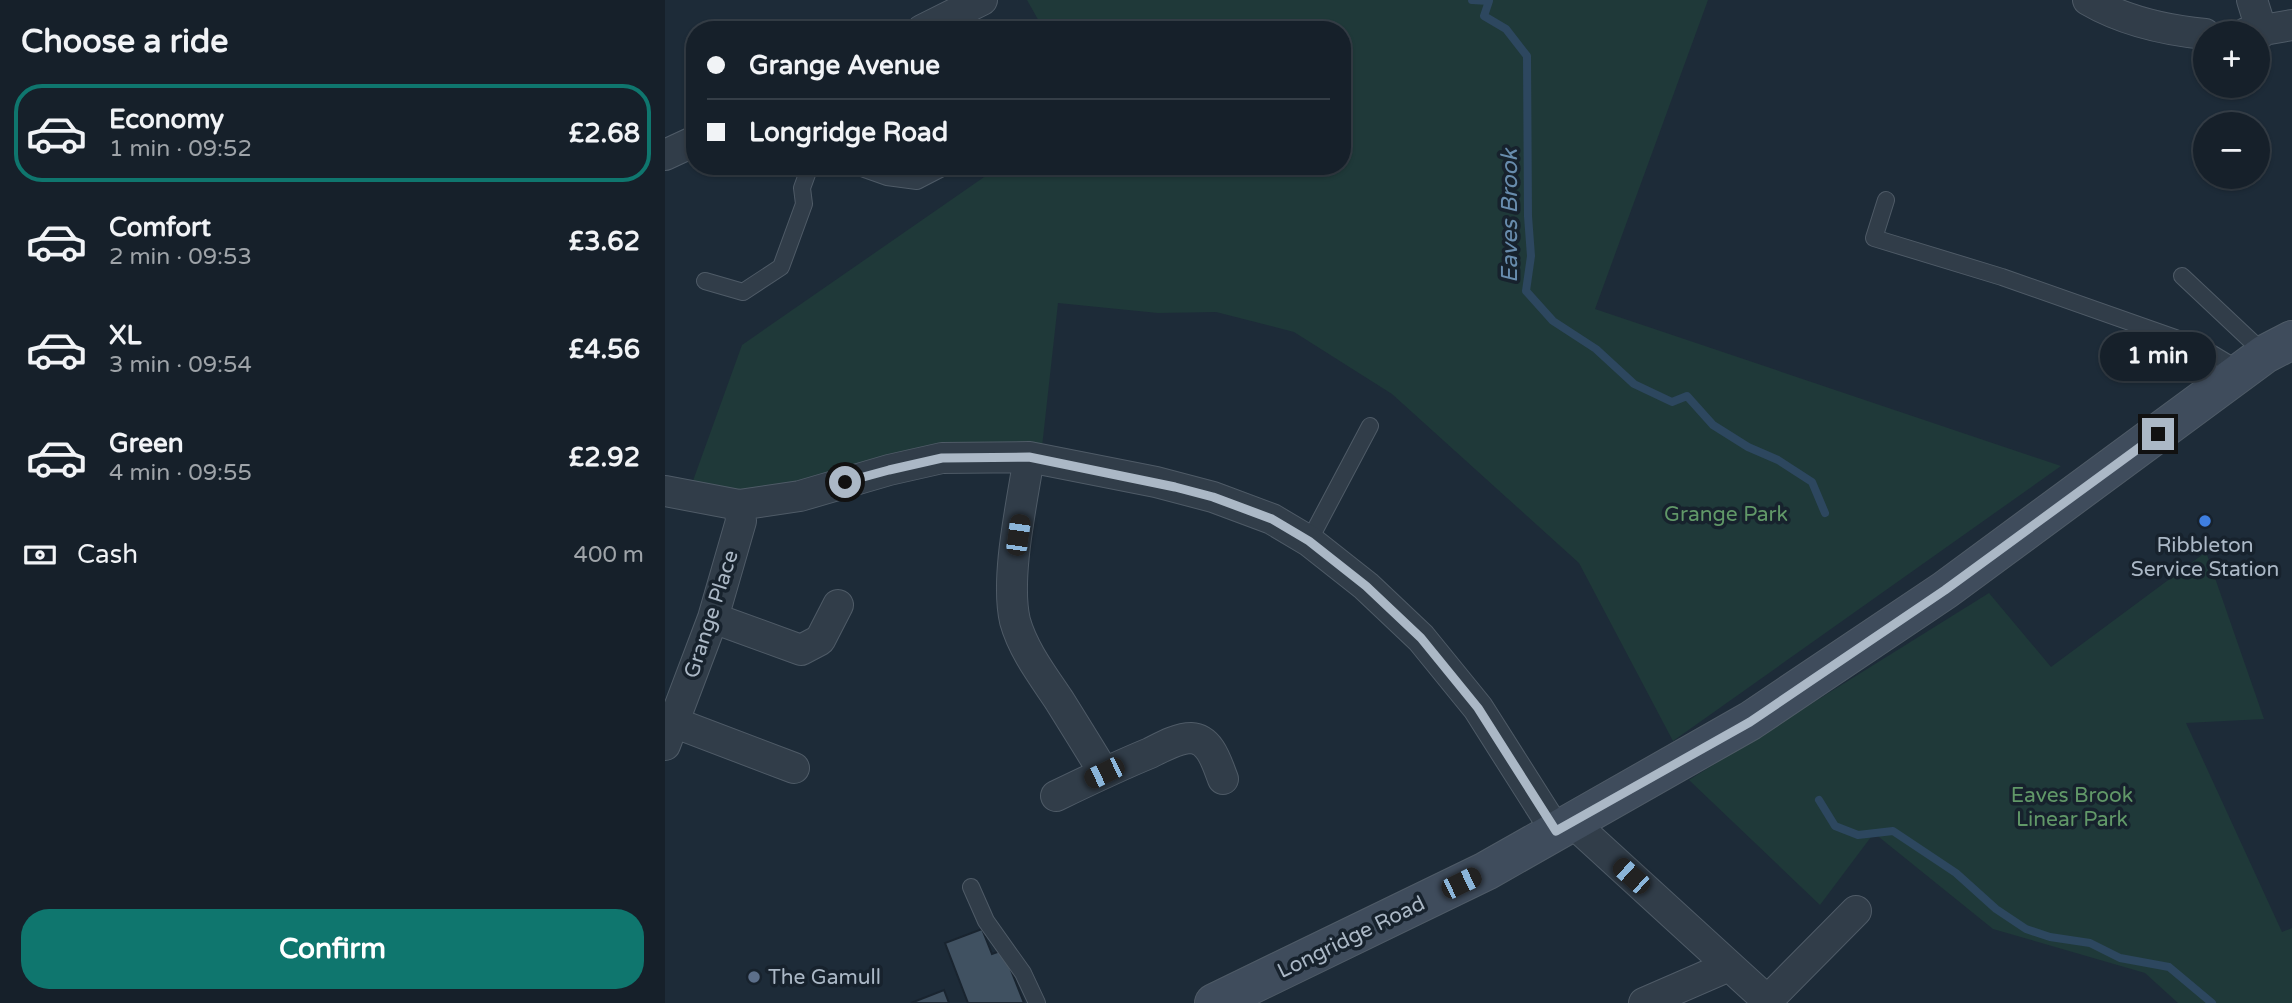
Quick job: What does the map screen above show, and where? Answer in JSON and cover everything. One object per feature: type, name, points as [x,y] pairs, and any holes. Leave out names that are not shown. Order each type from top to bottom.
[{"type":"main road","name":"Longridge Road","points":[[1215,1003],[1486,871],[1750,722],[1945,590],[2267,355]]},
{"type":"street","points":[[940,21],[982,0]]},
{"type":"street","points":[[2088,0],[2149,25],[2193,32]]},
{"type":"street","points":[[2252,0],[2253,21]]},
{"type":"street","points":[[2270,29],[2292,25]]},
{"type":"street","points":[[665,155],[686,145]]},
{"type":"street","points":[[1029,457],[1014,561],[1012,599],[1015,621],[1038,668],[1104,773]]},
{"type":"street","points":[[665,491],[740,505],[800,496],[889,470],[942,458],[1029,457],[1156,482],[1213,497],[1272,519],[1309,541],[1366,586],[1429,648],[1478,708],[1564,827],[1768,1002],[1856,911]]},
{"type":"street","name":"Grange Place","points":[[740,505],[741,521],[713,618],[668,729],[794,768]]},
{"type":"street","points":[[713,618],[801,650],[820,640],[838,605]]},
{"type":"street","points":[[1056,796],[1174,742],[1192,738],[1203,743],[1212,752],[1223,779]]},
{"type":"street","points":[[1644,1003],[1729,966]]},
{"type":"lane","points":[[705,281],[743,292],[781,267],[804,204],[802,188],[807,175]]},
{"type":"lane","points":[[881,175],[917,181],[929,175]]},
{"type":"lane","points":[[1886,200],[1874,237],[2002,277],[2201,348],[2267,355]]},
{"type":"lane","points":[[2182,276],[2267,355]]},
{"type":"lane","points":[[1309,541],[1370,426]]},
{"type":"lane","points":[[971,887],[986,921],[1023,973],[1037,1003]]},
{"type":"green space","name":"Grange Park","points":[[1027,0],[1708,0],[1595,309],[2061,466],[1673,741],[1579,563],[1392,394],[1294,332],[1216,312],[1158,313],[1058,303],[1042,447],[771,494],[690,489],[742,345],[987,175],[1351,175],[1351,21],[1039,21]]},
{"type":"green space","name":"Eaves Brook Linear Park","points":[[2206,552],[2264,719],[2186,723],[2282,932],[2292,928],[2292,1003],[2178,1003],[2145,973],[1993,929],[1874,833],[1820,905],[1689,780],[1989,593],[2051,667]]},
{"type":"building","points":[[982,929],[992,954],[1003,950],[1024,1003],[968,1003],[945,943]]},
{"type":"building","points":[[944,990],[949,1003],[911,1003]]},
{"type":"waterway","name":"Eaves Brook","points":[[1472,0],[1489,1],[1484,16],[1506,29],[1527,56],[1528,216],[1531,256],[1526,291],[1553,321],[1596,349],[1634,384],[1672,402],[1687,396],[1713,425],[1748,447],[1778,460],[1812,482],[1825,513]]},
{"type":"waterway","points":[[1819,800],[1835,826],[1858,835],[1893,831],[1956,873],[1996,909],[2026,929],[2050,937],[2090,943],[2120,958],[2169,967],[2212,1003]]},
{"type":"place","name":"Ribbleton Service Station","points":[[2205,521]]},
{"type":"place","name":"The Gamull","points":[[754,977]]},
{"type":"route","points":[[845,482],[942,458],[1029,457],[1156,482],[1213,497],[1272,519],[1309,541],[1366,586],[1421,638],[1478,708],[1556,831],[1750,722],[1945,590],[2158,434]]}]
